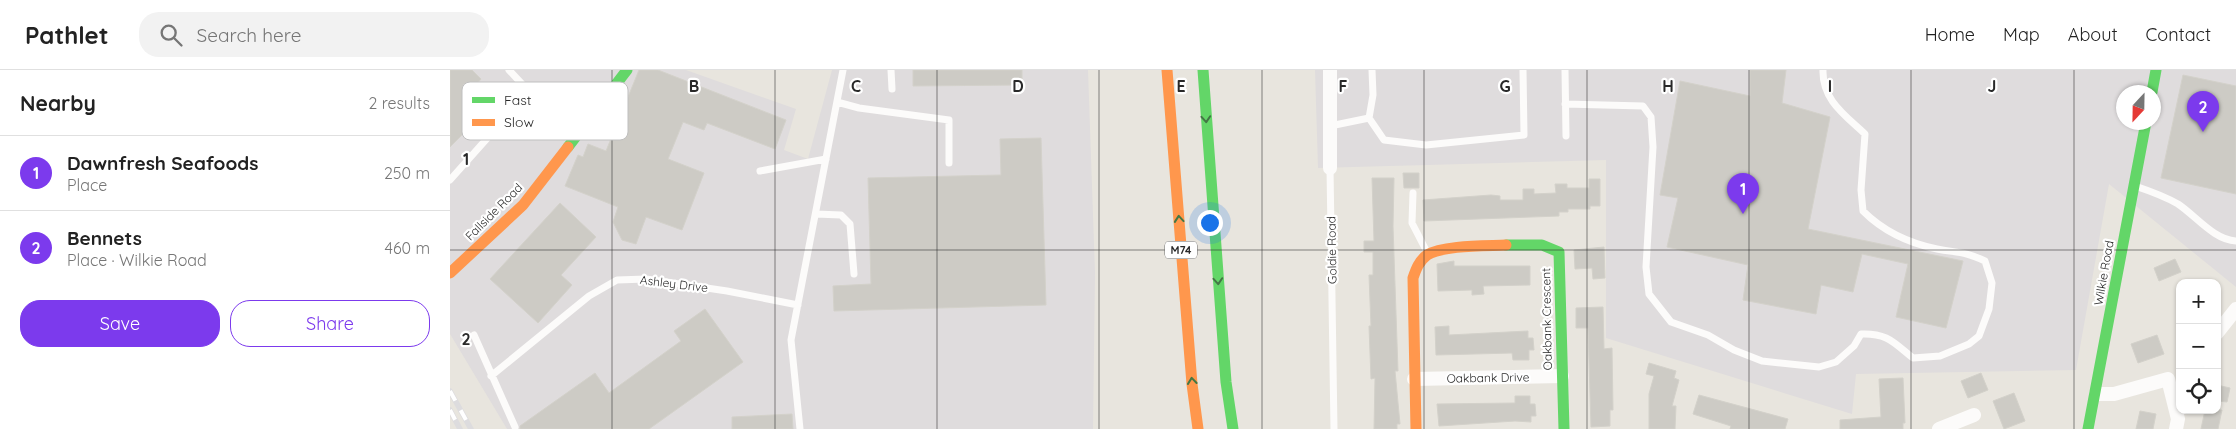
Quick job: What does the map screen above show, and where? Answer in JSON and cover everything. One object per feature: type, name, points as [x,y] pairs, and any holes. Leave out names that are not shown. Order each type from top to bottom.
[{"type":"main road","name":"Fallside Road","points":[[618,82],[627,70]]},
{"type":"main road","name":"M74","points":[[1167,70],[1192,384],[1198,429]]},
{"type":"main road","name":"M74","points":[[1203,70],[1226,382],[1232,429]]},
{"type":"main road","points":[[2153,85],[2156,70]]},
{"type":"main road","name":"Wilkie Road","points":[[2088,429],[2144,130]]},
{"type":"main road","name":"Fallside Road","points":[[450,273],[523,205],[573,140]]},
{"type":"main road","name":"Oakbank Crescent","points":[[1428,254],[1465,246],[1542,245],[1559,252],[1564,429]]},
{"type":"main road","points":[[1416,429],[1413,278],[1417,265],[1428,254]]},
{"type":"street","name":"Goldie Road","points":[[1330,70],[1330,168]]},
{"type":"street","points":[[2221,328],[2236,309]]},
{"type":"street","name":"Oakbank Drive","points":[[1414,379],[1562,376]]},
{"type":"street","points":[[2096,394],[2114,394],[2174,376],[2178,419],[2176,429]]},
{"type":"street","points":[[1939,429],[1974,415]]},
{"type":"lane","points":[[509,70],[520,82]]},
{"type":"lane","points":[[800,429],[791,340],[844,70]]},
{"type":"lane","points":[[891,70],[892,89]]},
{"type":"lane","points":[[1372,70],[1373,95],[1369,118],[1384,140],[1426,145],[1524,135],[1522,70]]},
{"type":"lane","points":[[1565,70],[1566,136]]},
{"type":"lane","points":[[1565,104],[1643,106],[1651,117],[1652,147],[1646,267],[1649,294],[1671,322],[1708,335],[1734,350],[1762,361],[1804,366],[1819,367],[1836,362],[1854,346],[1862,334],[1875,334],[1891,339],[1913,358],[1940,356],[1969,344],[1979,336],[1990,309],[1992,283],[1985,261],[1966,252],[1937,249],[1906,240],[1879,226],[1863,211],[1861,190],[1865,134],[1831,103],[1822,82],[1823,70]]},
{"type":"lane","points":[[837,102],[859,108],[949,120],[949,163]]},
{"type":"lane","points":[[1330,126],[1369,118]]},
{"type":"lane","points":[[450,180],[486,140]]},
{"type":"lane","points":[[760,171],[826,160]]},
{"type":"lane","name":"Goldie Road","points":[[1330,168],[1334,429]]},
{"type":"lane","points":[[2134,186],[2158,193],[2204,223],[2219,237],[2236,241]]},
{"type":"lane","points":[[1413,193],[1412,223],[1428,254]]},
{"type":"lane","points":[[816,214],[841,215],[850,224],[854,274]]},
{"type":"lane","name":"Ashley Drive","points":[[491,376],[589,296],[617,280],[646,279],[727,291],[798,305]]},
{"type":"lane","points":[[474,335],[515,427]]},
{"type":"shaded area","points":[[450,70],[686,70],[796,109],[784,150],[808,159],[832,70],[1088,70],[1095,273],[1093,429],[507,429],[450,334]]},
{"type":"shaded area","points":[[1315,70],[2236,70],[2236,287],[2109,184],[2076,370],[1856,374],[1852,414],[1606,338],[1606,160],[1318,168]]},
{"type":"building","points":[[450,70],[472,70],[481,79],[478,82],[462,82],[462,135],[450,147]]},
{"type":"building","points":[[639,70],[658,70],[786,120],[775,149],[707,123],[704,130],[683,122],[668,159],[704,173],[682,230],[646,217],[636,244],[622,240],[613,222],[618,207],[565,186],[578,155],[583,157],[588,144],[606,151],[610,140],[628,140],[628,97]]},
{"type":"building","points":[[913,70],[1022,70],[1022,85],[913,86]]},
{"type":"building","points":[[1750,70],[1786,70],[1782,103],[1830,117],[1808,229],[1963,261],[1946,328],[1896,317],[1908,264],[1862,254],[1853,292],[1821,285],[1816,314],[1743,300],[1748,265],[1667,247],[1678,198],[1660,195],[1680,81],[1750,96]]},
{"type":"building","points":[[2183,75],[2236,86],[2236,194],[2161,178]]},
{"type":"building","points":[[1041,138],[1046,305],[834,311],[833,286],[871,284],[868,178],[1001,175],[1000,139]]},
{"type":"building","points":[[1403,173],[1419,173],[1419,188],[1404,188]]},
{"type":"building","points":[[1372,178],[1394,178],[1393,226],[1398,371],[1395,371],[1400,424],[1397,424],[1397,429],[1374,429],[1375,378],[1371,379],[1369,326],[1371,326],[1369,275],[1373,275],[1373,252],[1364,252],[1364,241],[1374,241]]},
{"type":"building","points":[[1589,179],[1600,179],[1600,206],[1590,206],[1590,209],[1568,209],[1568,212],[1559,212],[1559,216],[1424,221],[1423,200],[1491,195],[1500,196],[1500,200],[1523,200],[1523,189],[1534,189],[1534,194],[1556,193],[1555,184],[1567,184],[1567,188],[1589,188]]},
{"type":"building","points":[[560,203],[596,237],[561,275],[572,285],[538,323],[490,279]]},
{"type":"building","points":[[1604,247],[1605,278],[1593,279],[1592,268],[1575,269],[1574,250]]},
{"type":"building","points":[[2175,259],[2181,272],[2159,281],[2154,268]]},
{"type":"building","points":[[1454,261],[1454,266],[1530,266],[1530,285],[1483,286],[1484,294],[1472,295],[1472,290],[1438,291],[1437,264]]},
{"type":"building","points":[[1603,307],[1604,349],[1612,348],[1613,410],[1610,410],[1610,426],[1591,427],[1588,328],[1576,328],[1576,308]]},
{"type":"building","points":[[705,309],[743,362],[649,429],[520,429],[520,426],[595,373],[609,393],[681,341],[674,331]]},
{"type":"building","points":[[1449,326],[1449,335],[1528,331],[1528,338],[1533,338],[1534,350],[1529,350],[1529,360],[1513,360],[1512,353],[1436,355],[1435,327]]},
{"type":"building","points":[[2157,335],[2164,354],[2138,363],[2131,344]]},
{"type":"building","points":[[1649,363],[1676,371],[1674,378],[1679,380],[1672,406],[1676,406],[1675,429],[1649,429],[1649,394],[1654,376],[1646,374]]},
{"type":"building","points":[[1981,373],[1988,390],[1968,398],[1961,381]]},
{"type":"building","points":[[1903,378],[1905,423],[1903,423],[1903,429],[1840,429],[1840,420],[1881,417],[1879,379]]},
{"type":"building","points":[[2221,386],[2230,388],[2227,402],[2221,401]]},
{"type":"building","points":[[2014,393],[2025,421],[2004,429],[1993,401]]},
{"type":"building","points":[[1699,395],[1788,419],[1785,429],[1730,429],[1731,426],[1693,414]]},
{"type":"building","points":[[1515,396],[1530,396],[1530,404],[1535,404],[1536,416],[1531,416],[1531,422],[1515,421],[1439,426],[1437,404],[1515,403]]},
{"type":"building","points":[[2222,410],[2218,429],[2201,429],[2204,414],[2221,414]]},
{"type":"building","points":[[2140,411],[2156,414],[2153,429],[2136,429]]},
{"type":"building","points":[[792,414],[793,429],[732,429],[732,417]]},
{"type":"railway","points":[[450,391],[471,429]]},
{"type":"railway","points":[[450,410],[460,429]]},
{"type":"traffic: fast","points":[[618,82],[627,70]]},
{"type":"traffic: fast","points":[[1203,70],[1226,382],[1233,429]]},
{"type":"traffic: fast","points":[[2153,85],[2156,70]]},
{"type":"traffic: fast","points":[[2088,429],[2144,130]]},
{"type":"traffic: fast","points":[[568,147],[573,140]]},
{"type":"traffic: fast","points":[[1506,245],[1542,245],[1559,252],[1564,429]]},
{"type":"traffic: slow","points":[[1167,70],[1192,384],[1198,429]]},
{"type":"traffic: slow","points":[[450,273],[523,205],[568,147]]},
{"type":"traffic: slow","points":[[1416,429],[1413,278],[1417,268],[1424,257],[1443,249],[1506,245]]},
{"type":"place","name":"Bennets","points":[[2203,132]]},
{"type":"place","name":"Dawnfresh Seafoods","points":[[1743,214]]}]
